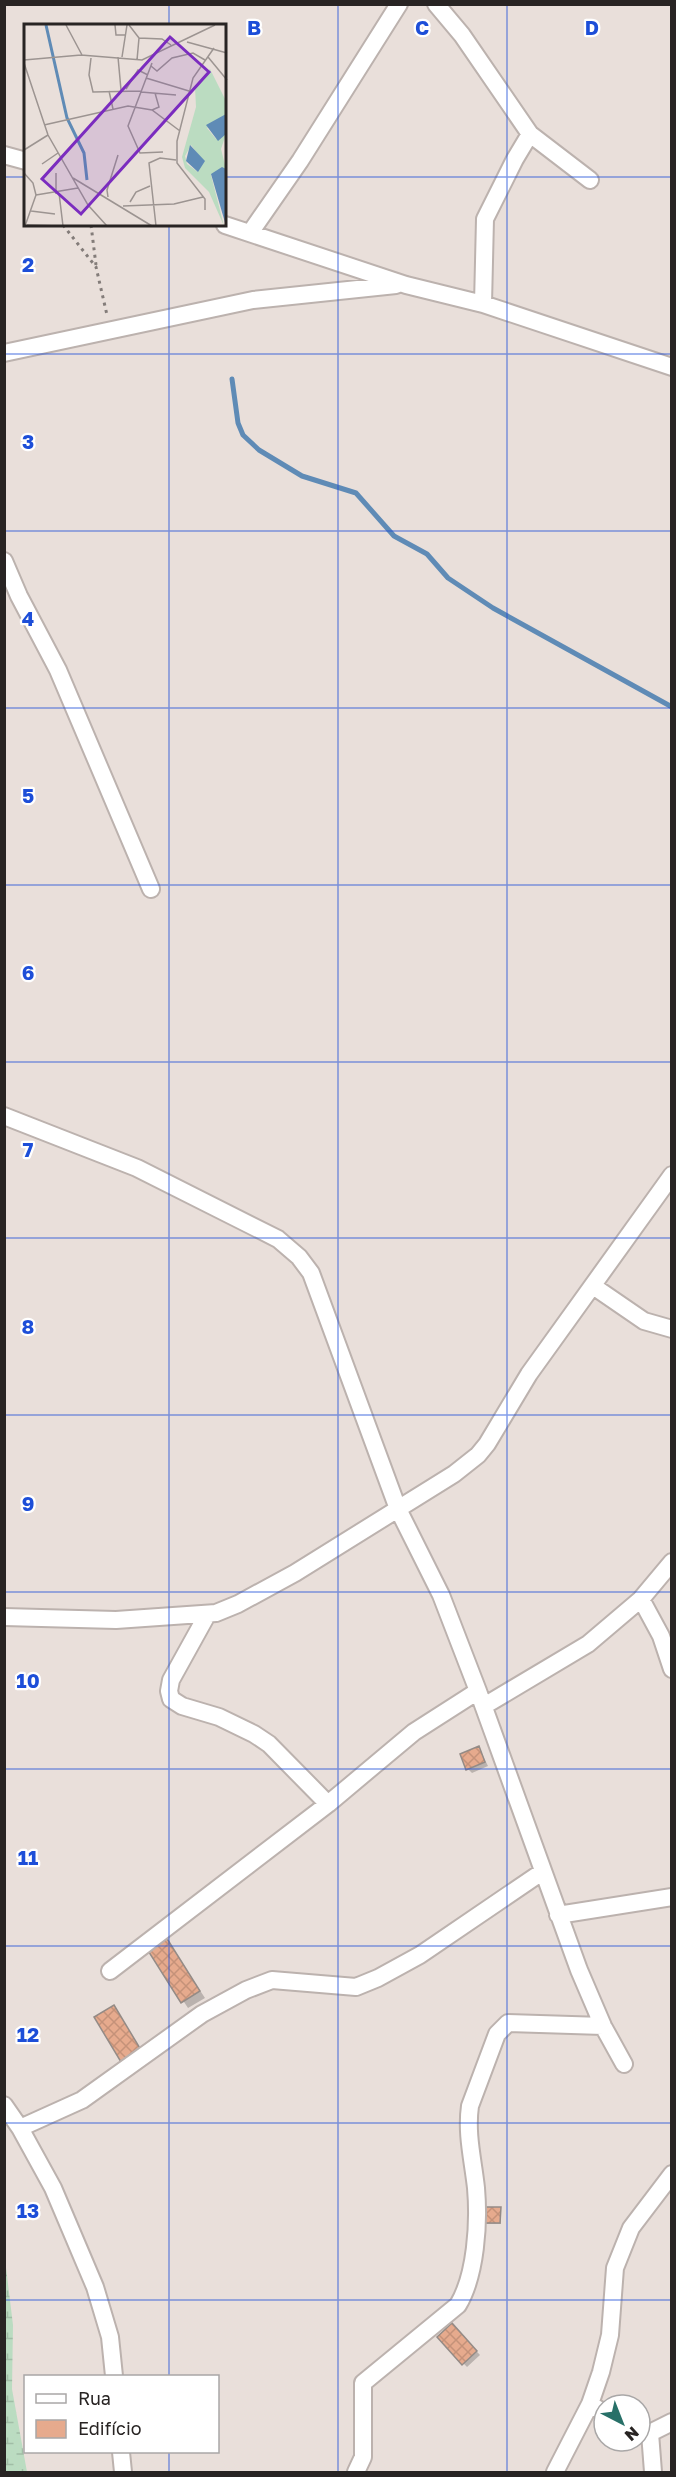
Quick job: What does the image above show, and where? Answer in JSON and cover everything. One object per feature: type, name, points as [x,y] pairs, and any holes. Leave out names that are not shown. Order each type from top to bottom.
[{"type":"street","points":[[436,4],[462,35],[530,134],[590,180]]},
{"type":"street","points":[[250,233],[300,161],[392,7]]},
{"type":"street","points":[[483,304],[485,219],[514,159],[530,134]]},
{"type":"street","points":[[4,155],[24,160]]},
{"type":"street","points":[[226,225],[406,285],[483,304],[672,367]]},
{"type":"street","points":[[4,353],[253,300],[406,285]]},
{"type":"street","points":[[4,561],[19,596],[58,670],[151,889]]},
{"type":"street","points":[[4,1116],[137,1168],[278,1239],[299,1257],[311,1273],[399,1509],[441,1595],[481,1698],[579,1970],[603,2026],[624,2064]]},
{"type":"street","points":[[4,1617],[116,1620],[207,1615],[238,1604],[295,1573],[454,1474],[478,1455],[487,1444],[529,1374],[672,1175]]},
{"type":"street","points":[[592,1286],[644,1322],[672,1329]]},
{"type":"street","points":[[110,1971],[328,1804],[414,1732],[588,1644],[641,1599],[672,1562]]},
{"type":"street","points":[[641,1599],[661,1636],[672,1669]]},
{"type":"street","points":[[207,1615],[171,1680],[169,1691],[171,1699],[182,1706],[219,1717],[254,1734],[268,1744],[328,1804]]},
{"type":"street","points":[[20,2128],[82,2100],[202,2014],[246,1990],[272,1980],[356,1987],[420,1955],[542,1872]]},
{"type":"street","points":[[558,1915],[672,1897]]},
{"type":"street","points":[[356,2472],[363,2457],[363,2383],[458,2305],[467,2290],[471,2275],[476,2206],[468,2135],[470,2106],[497,2034],[508,2023],[603,2026]]},
{"type":"street","points":[[4,2105],[20,2128],[53,2188],[94,2287],[110,2337],[114,2375]]},
{"type":"street","points":[[600,2393],[610,2335],[615,2268],[631,2228],[672,2174]]},
{"type":"street","points":[[555,2472],[592,2416]]},
{"type":"street","points":[[652,2431],[672,2422]]},
{"type":"street","points":[[121,2453],[123,2472]]},
{"type":"street","points":[[649,2453],[653,2472]]},
{"type":"path","points":[[64,226],[96,267]]},
{"type":"path","points":[[92,226],[96,267],[110,330]]},
{"type":"green space","points":[[4,2251],[13,2325],[12,2389],[27,2472],[5,2472]]},
{"type":"building","points":[[479,1746],[485,1762],[466,1770],[460,1754]]},
{"type":"building","points":[[166,1937],[200,1991],[181,2003],[147,1949]]},
{"type":"building","points":[[114,2005],[141,2050],[121,2062],[94,2017]]},
{"type":"building","points":[[484,2207],[501,2207],[500,2223],[483,2223]]},
{"type":"building","points":[[452,2323],[477,2351],[462,2365],[437,2337]]},
{"type":"waterway","points":[[232,379],[238,423],[243,435],[259,450],[302,476],[356,493],[394,536],[427,554],[448,578],[493,608],[672,707]]}]
